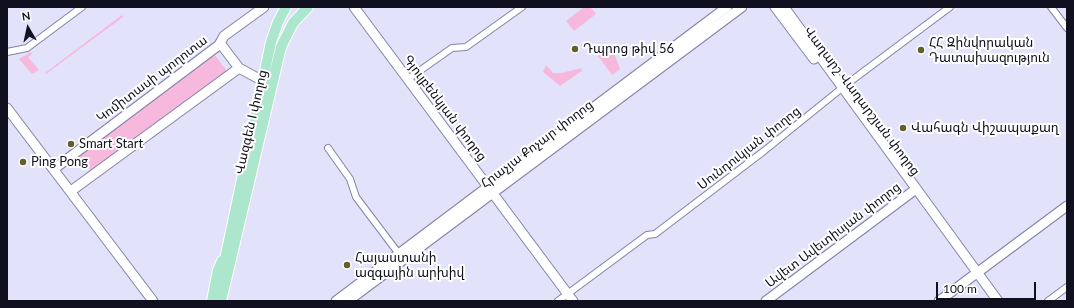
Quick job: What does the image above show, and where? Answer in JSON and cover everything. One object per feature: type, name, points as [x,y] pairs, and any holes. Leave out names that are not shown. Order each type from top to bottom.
[{"type":"main road","name":"Վազգեն I փողոց","points":[[227,301],[233,272],[230,251],[263,81],[278,22],[286,7]]},
{"type":"main road","name":"Վազգեն I փողոց","points":[[217,301],[281,47],[289,30],[308,7]]},
{"type":"main road","name":"Վազգեն I փողոց","points":[[212,301],[218,270],[230,251]]},
{"type":"main road","name":"Վազգեն I փողոց","points":[[222,301],[225,273]]},
{"type":"street","points":[[7,52],[22,50],[82,7]]},
{"type":"street","name":"Կոմիտասի պողոտա","points":[[54,169],[125,117],[220,43],[224,36],[264,7]]},
{"type":"street","name":"Գյուլբենկյան փողոց","points":[[354,7],[571,297]]},
{"type":"street","points":[[408,79],[452,48],[466,47],[522,7]]},
{"type":"street","name":"Հրաչյա Քոչար փողոց","points":[[348,301],[727,7]]},
{"type":"street","name":"Հրաչյա Քոչար փողոց","points":[[336,301],[742,7]]},
{"type":"street","name":"Վաղարշ Վաղարշյան փողոց","points":[[775,7],[840,90]]},
{"type":"street","name":"Վաղարշ Վաղարշյան փողոց","points":[[784,7],[904,182],[916,189],[998,301]]},
{"type":"street","name":"Սունդուկյան փողոց","points":[[558,301],[571,297],[647,235],[655,234],[840,90],[950,7]]},
{"type":"street","points":[[1051,7],[1067,28]]},
{"type":"street","points":[[220,43],[239,68],[263,81]]},
{"type":"street","points":[[71,191],[239,68]]},
{"type":"street","points":[[7,108],[153,301]]},
{"type":"street","points":[[328,148],[350,179],[356,197],[399,254]]},
{"type":"street","name":"Ավետ Ավետիսյան փողոց","points":[[766,301],[916,189]]},
{"type":"street","points":[[939,301],[1067,206]]},
{"type":"street","points":[[1048,301],[1067,287]]},
{"type":"shaded area","points":[[584,7],[590,7],[596,14],[574,31],[566,21]]},
{"type":"shaded area","points":[[122,15],[123,17],[46,74],[45,73]]},
{"type":"shaded area","points":[[615,44],[614,53],[620,69],[612,75],[598,56]]},
{"type":"shaded area","points":[[31,52],[32,54],[28,57],[39,70],[32,74],[19,59]]},
{"type":"shaded area","points":[[214,54],[227,71],[91,171],[78,154]]},
{"type":"shaded area","points":[[546,65],[553,73],[561,73],[581,68],[582,71],[560,86],[543,72]]},
{"type":"place","name":"Դպրոց թիվ 56","points":[[575,49]]},
{"type":"place","name":"ՀՀ Զինվորական Դատախազություն","points":[[921,50]]},
{"type":"place","name":"Վահագն Վիշապաքաղ","points":[[903,128]]},
{"type":"place","name":"Smart Start","points":[[71,144]]},
{"type":"place","name":"Ping Pong","points":[[23,162]]},
{"type":"place","name":"Հայաստանի ազգային արխիվ","points":[[347,265]]}]
